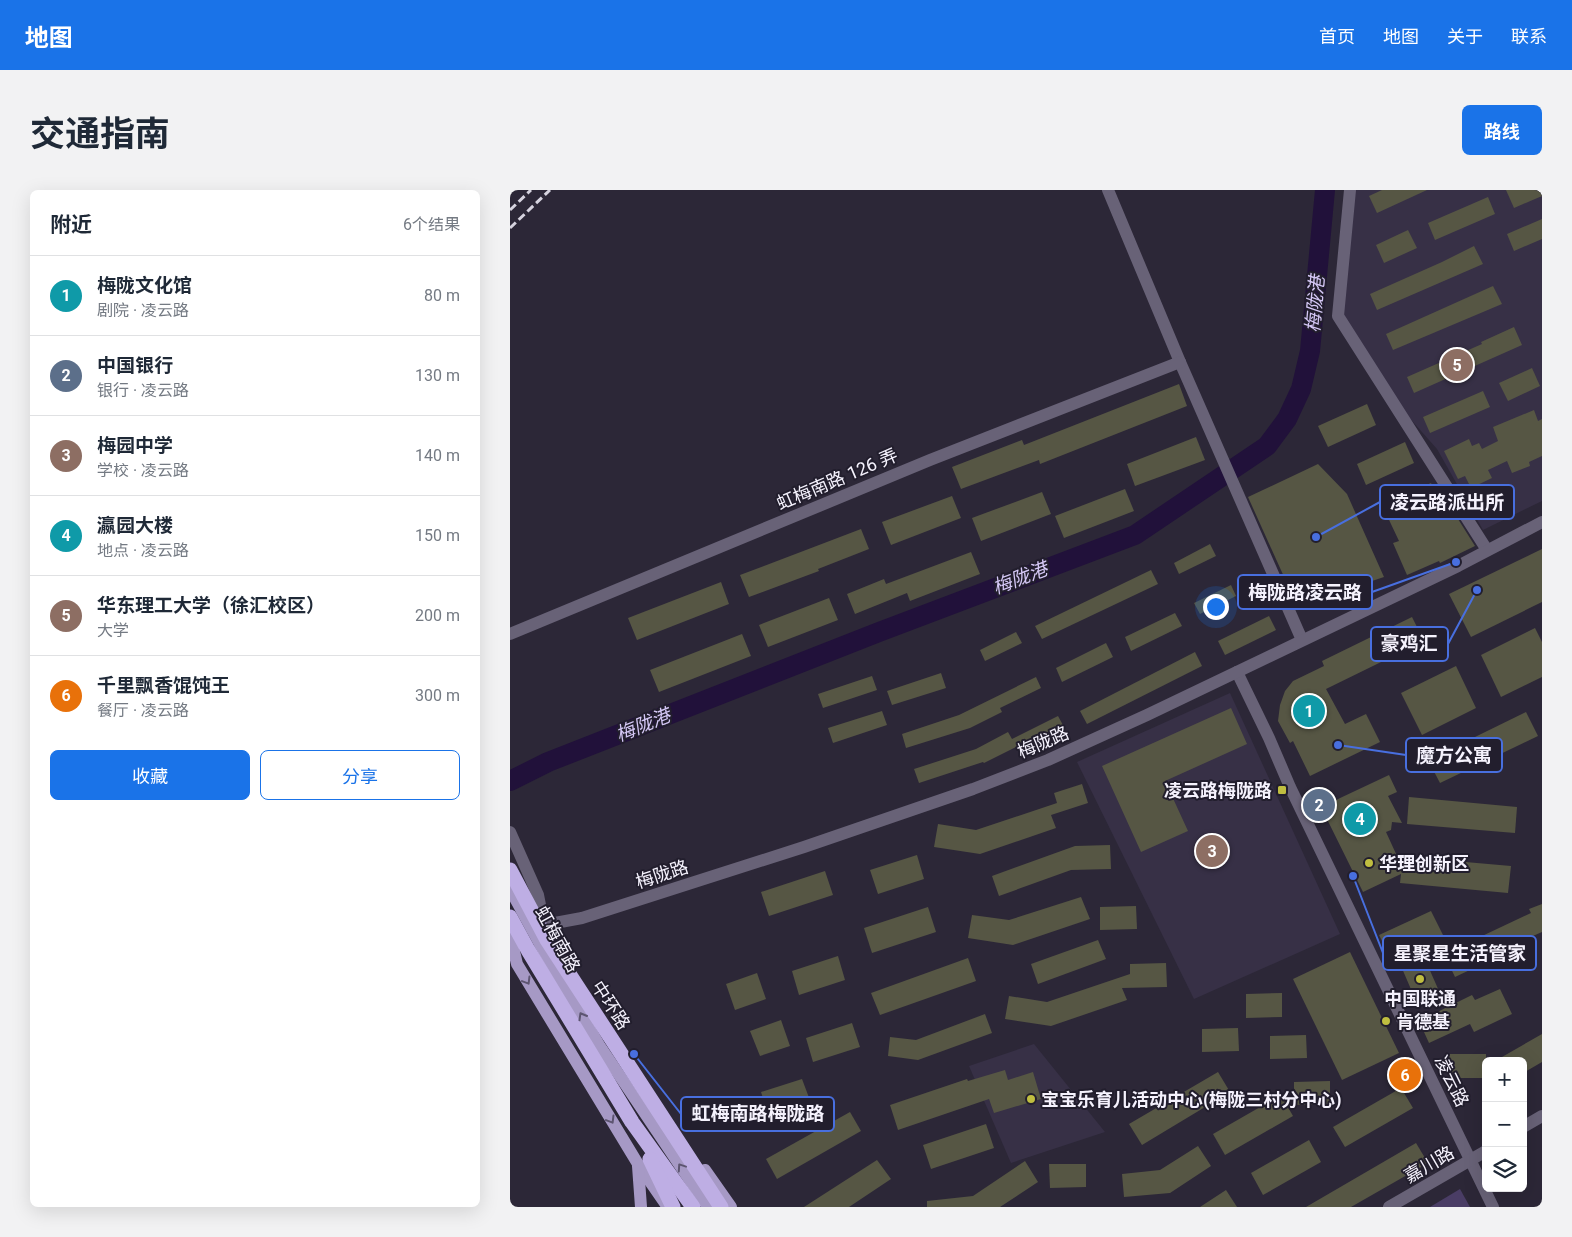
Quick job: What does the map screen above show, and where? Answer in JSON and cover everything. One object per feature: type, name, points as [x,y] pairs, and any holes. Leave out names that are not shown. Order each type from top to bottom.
[{"type":"highway","name":"中环路","points":[[510,870],[547,940],[720,1207]]},
{"type":"highway","points":[[510,917],[632,1122],[692,1207]]},
{"type":"highway","points":[[632,1122],[673,1207]]},
{"type":"main road","name":"虹梅南路","points":[[510,889],[601,1017],[720,1207]]},
{"type":"main road","name":"虹梅南路","points":[[538,927],[602,1051],[720,1207]]},
{"type":"main road","name":"虹梅南路","points":[[510,935],[530,955],[692,1207]]},
{"type":"main road","name":"虹梅南路","points":[[510,935],[517,964],[638,1164],[667,1207]]},
{"type":"main road","points":[[601,1017],[602,1051]]},
{"type":"main road","points":[[582,1037],[587,1080]]},
{"type":"main road","points":[[638,1164],[641,1207]]},
{"type":"street","points":[[1108,190],[1180,362],[1302,640]]},
{"type":"street","points":[[1350,190],[1338,316],[1487,550]]},
{"type":"street","name":"虹梅南路 126 弄","points":[[510,634],[930,460],[1180,362]]},
{"type":"street","name":"梅陇路","points":[[538,927],[582,918],[804,848],[973,789],[1048,760],[1458,566],[1542,522]]},
{"type":"street","name":"凌云路","points":[[1237,672],[1290,787],[1493,1207]]},
{"type":"street","points":[[510,832],[538,895],[538,927]]},
{"type":"street","points":[[1527,1125],[1542,1116]]},
{"type":"street","name":"嘉川路","points":[[1389,1207],[1482,1153]]},
{"type":"shaded area","points":[[1349,190],[1542,190],[1542,501],[1483,530],[1437,449],[1406,414],[1338,316]]},
{"type":"shaded area","points":[[1230,693],[1340,934],[1194,999],[1077,762]]},
{"type":"shaded area","name":"宝宝乐育儿活动中心(梅陇三村分中心)","points":[[1034,1044],[1105,1132],[1011,1163],[969,1066]]},
{"type":"shaded area","points":[[1460,1189],[1470,1207],[1430,1207]]},
{"type":"building","points":[[1382,190],[1427,190],[1377,213],[1369,196]]},
{"type":"building","points":[[1506,190],[1542,190],[1542,196],[1514,208]]},
{"type":"building","points":[[1488,197],[1495,214],[1435,240],[1428,223]]},
{"type":"building","points":[[1542,219],[1542,239],[1514,251],[1507,234]]},
{"type":"building","points":[[1408,230],[1417,248],[1384,263],[1376,245]]},
{"type":"building","points":[[1474,246],[1483,264],[1377,310],[1370,294]]},
{"type":"building","points":[[1493,286],[1502,304],[1393,350],[1386,334]]},
{"type":"building","points":[[1514,327],[1522,345],[1414,393],[1407,377],[1482,344],[1481,342]]},
{"type":"building","points":[[1532,368],[1540,386],[1508,401],[1499,383]]},
{"type":"building","points":[[1179,384],[1187,406],[1040,464],[1039,460],[961,489],[952,467],[1022,440],[1024,445]]},
{"type":"building","points":[[1483,391],[1490,407],[1430,433],[1423,417]]},
{"type":"building","points":[[1367,404],[1376,425],[1328,447],[1318,426]]},
{"type":"building","points":[[1534,410],[1538,421],[1542,419],[1542,456],[1529,462],[1530,466],[1512,473],[1507,461],[1488,470],[1492,478],[1471,488],[1465,476],[1458,479],[1444,451],[1469,439],[1472,446],[1479,443],[1482,449],[1498,441],[1493,427]]},
{"type":"building","points":[[1196,437],[1205,460],[1135,486],[1127,464]]},
{"type":"building","points":[[1405,442],[1414,463],[1366,485],[1357,464]]},
{"type":"building","points":[[1318,464],[1347,494],[1384,577],[1351,588],[1299,610],[1248,497]]},
{"type":"building","points":[[1431,483],[1445,515],[1453,511],[1475,546],[1440,563],[1439,561],[1407,575],[1393,543],[1399,541],[1382,505]]},
{"type":"building","points":[[1125,489],[1134,511],[1064,538],[1055,516]]},
{"type":"building","points":[[1042,492],[1051,514],[981,541],[972,518]]},
{"type":"building","points":[[952,496],[961,518],[891,545],[882,522]]},
{"type":"building","points":[[861,529],[869,549],[818,569],[819,571],[749,597],[740,575]]},
{"type":"building","points":[[1210,544],[1216,556],[1179,574],[1174,563]]},
{"type":"building","points":[[1542,549],[1542,602],[1471,637],[1449,594]]},
{"type":"building","points":[[971,552],[980,574],[910,601],[907,593],[855,614],[847,594],[884,579],[886,584]]},
{"type":"building","points":[[1151,570],[1158,584],[1042,639],[1035,626]]},
{"type":"building","points":[[721,582],[729,604],[637,640],[628,618]]},
{"type":"building","points":[[1231,585],[1236,596],[1200,614],[1194,603]]},
{"type":"building","points":[[829,598],[838,620],[768,647],[759,625]]},
{"type":"building","points":[[1175,613],[1182,626],[1131,651],[1125,637]]},
{"type":"building","points":[[1269,616],[1276,630],[1225,655],[1218,641]]},
{"type":"building","points":[[1412,617],[1424,641],[1326,689],[1345,724],[1366,714],[1380,742],[1310,776],[1293,741],[1290,743],[1278,721],[1280,705],[1285,691],[1293,681],[1324,666],[1322,661]]},
{"type":"building","points":[[1535,628],[1542,642],[1542,677],[1501,697],[1481,655]]},
{"type":"building","points":[[1016,632],[1022,643],[985,661],[980,650]]},
{"type":"building","points":[[742,634],[751,656],[659,692],[650,670]]},
{"type":"building","points":[[1106,643],[1113,657],[1062,682],[1056,668]]},
{"type":"building","points":[[1195,652],[1202,666],[1087,724],[1080,711]]},
{"type":"building","points":[[1456,666],[1476,708],[1422,735],[1401,693]]},
{"type":"building","points":[[941,673],[946,688],[892,705],[887,691]]},
{"type":"building","points":[[872,676],[877,690],[823,708],[818,694]]},
{"type":"building","points":[[1036,677],[1041,688],[1000,708],[1002,712],[970,728],[906,748],[902,734],[959,715]]},
{"type":"building","points":[[1231,708],[1247,744],[1165,781],[1188,831],[1141,852],[1102,766]]},
{"type":"building","points":[[882,711],[887,725],[833,743],[828,728]]},
{"type":"building","points":[[1526,712],[1538,736],[1440,783],[1428,760]]},
{"type":"building","points":[[1058,716],[1064,727],[1028,745],[1026,742],[984,763],[919,783],[914,769],[976,749],[1008,732],[1012,739]]},
{"type":"building","points":[[1389,775],[1397,792],[1388,796],[1402,823],[1392,822],[1391,830],[1386,832],[1397,856],[1511,866],[1508,893],[1400,883],[1401,874],[1363,892],[1321,807]]},
{"type":"building","points":[[1082,784],[1088,803],[1051,815],[1056,828],[980,854],[934,847],[938,824],[976,830],[1057,803],[1054,793]]},
{"type":"building","points":[[1409,797],[1517,807],[1515,833],[1407,824]]},
{"type":"building","points":[[1110,845],[1111,869],[1071,870],[999,896],[992,876],[1075,846]]},
{"type":"building","points":[[917,855],[924,879],[878,894],[870,870]]},
{"type":"building","points":[[825,871],[833,895],[769,916],[761,892]]},
{"type":"building","points":[[1081,897],[1090,919],[1013,945],[968,938],[972,915],[1009,920]]},
{"type":"building","points":[[1542,904],[1542,932],[1526,939],[1527,943],[1455,977],[1444,954],[1531,913],[1529,909]]},
{"type":"building","points":[[1136,906],[1137,929],[1100,930],[1100,907]]},
{"type":"building","points":[[928,907],[936,932],[872,953],[864,928]]},
{"type":"building","points":[[1431,911],[1444,937],[1420,948],[1439,991],[1416,1001],[1398,959],[1392,961],[1379,935]]},
{"type":"building","points":[[1098,940],[1106,959],[1038,984],[1031,964]]},
{"type":"building","points":[[1350,952],[1399,1053],[1342,1080],[1293,979]]},
{"type":"building","points":[[838,956],[845,980],[799,995],[792,971]]},
{"type":"building","points":[[968,958],[976,981],[880,1015],[871,993]]},
{"type":"building","points":[[1166,963],[1167,987],[1122,988],[1127,1000],[1051,1026],[1005,1019],[1009,996],[1047,1002],[1130,974],[1130,964]]},
{"type":"building","points":[[757,973],[766,999],[735,1010],[726,984]]},
{"type":"building","points":[[1500,989],[1512,1014],[1474,1032],[1470,1024],[1429,1043],[1419,1021],[1472,995],[1475,1000]]},
{"type":"building","points":[[1282,993],[1282,1017],[1246,1018],[1246,994]]},
{"type":"building","points":[[985,1014],[992,1033],[918,1060],[888,1056],[890,1037],[916,1040]]},
{"type":"building","points":[[781,1020],[790,1046],[760,1056],[750,1031]]},
{"type":"building","points":[[852,1023],[860,1047],[813,1062],[806,1038]]},
{"type":"building","points":[[1238,1028],[1239,1051],[1202,1052],[1202,1029]]},
{"type":"building","points":[[1542,1034],[1542,1062],[1527,1071],[1527,1057],[1502,1057]]},
{"type":"building","points":[[1306,1035],[1307,1058],[1270,1059],[1270,1036]]},
{"type":"building","points":[[1448,1054],[1486,1054],[1486,1057],[1482,1057],[1482,1078],[1448,1078]]},
{"type":"building","points":[[1005,1070],[1008,1080],[1033,1072],[1041,1099],[994,1113],[989,1099],[898,1130],[890,1105],[967,1079],[968,1081]]},
{"type":"building","points":[[1218,1072],[1230,1092],[1142,1145],[1129,1124]]},
{"type":"building","points":[[802,1079],[811,1103],[769,1116],[761,1092]]},
{"type":"building","points":[[1330,1081],[1330,1104],[1294,1105],[1294,1082]]},
{"type":"building","points":[[1401,1088],[1413,1108],[1345,1147],[1333,1127]]},
{"type":"building","points":[[1281,1095],[1293,1116],[1225,1155],[1213,1134]]},
{"type":"building","points":[[850,1112],[861,1131],[777,1179],[766,1159]]},
{"type":"building","points":[[986,1124],[994,1148],[931,1169],[923,1145]]},
{"type":"building","points":[[1309,1140],[1321,1162],[1263,1195],[1251,1173]]},
{"type":"building","points":[[1416,1143],[1428,1163],[1351,1207],[1306,1207]]},
{"type":"building","points":[[1198,1146],[1211,1166],[1170,1193],[1124,1197],[1122,1174],[1160,1170]]},
{"type":"building","points":[[877,1160],[891,1179],[849,1207],[804,1207]]},
{"type":"building","points":[[1025,1161],[1038,1182],[1000,1207],[927,1207],[927,1201],[973,1196]]},
{"type":"building","points":[[1049,1164],[1086,1164],[1086,1187],[1050,1188]]},
{"type":"building","points":[[1226,1190],[1237,1207],[1200,1207]]},
{"type":"waterway","name":"梅陇港","points":[[510,781],[548,762],[879,632],[1135,535],[1267,446],[1287,419],[1301,389],[1310,351],[1325,190]]},
{"type":"railway","points":[[510,210],[531,190]]},
{"type":"railway","points":[[510,228],[550,190]]},
{"type":"place","name":"华东理工大学（徐汇校区）","points":[[1457,365]]},
{"type":"place","name":"凌云路派出所","points":[[1316,537]]},
{"type":"place","name":"梅陇路凌云路","points":[[1456,562]]},
{"type":"place","name":"豪鸡汇","points":[[1477,590]]},
{"type":"place","name":"梅陇文化馆","points":[[1309,711]]},
{"type":"place","name":"魔方公寓","points":[[1338,745]]},
{"type":"place","name":"凌云路梅陇路","points":[[1282,790]]},
{"type":"place","name":"中国银行","points":[[1319,805]]},
{"type":"place","name":"瀛园大楼","points":[[1360,819]]},
{"type":"place","name":"梅园中学","points":[[1212,851]]},
{"type":"place","name":"华理创新区","points":[[1369,863]]},
{"type":"place","name":"星聚星生活管家","points":[[1353,876]]},
{"type":"place","name":"中国联通","points":[[1420,979]]},
{"type":"place","name":"肯德基","points":[[1386,1021]]},
{"type":"place","name":"虹梅南路梅陇路","points":[[634,1054]]},
{"type":"place","name":"千里飘香馄饨王","points":[[1405,1075]]},
{"type":"place","name":"宝宝乐育儿活动中心(梅陇三村分中心)","points":[[1031,1099]]}]
